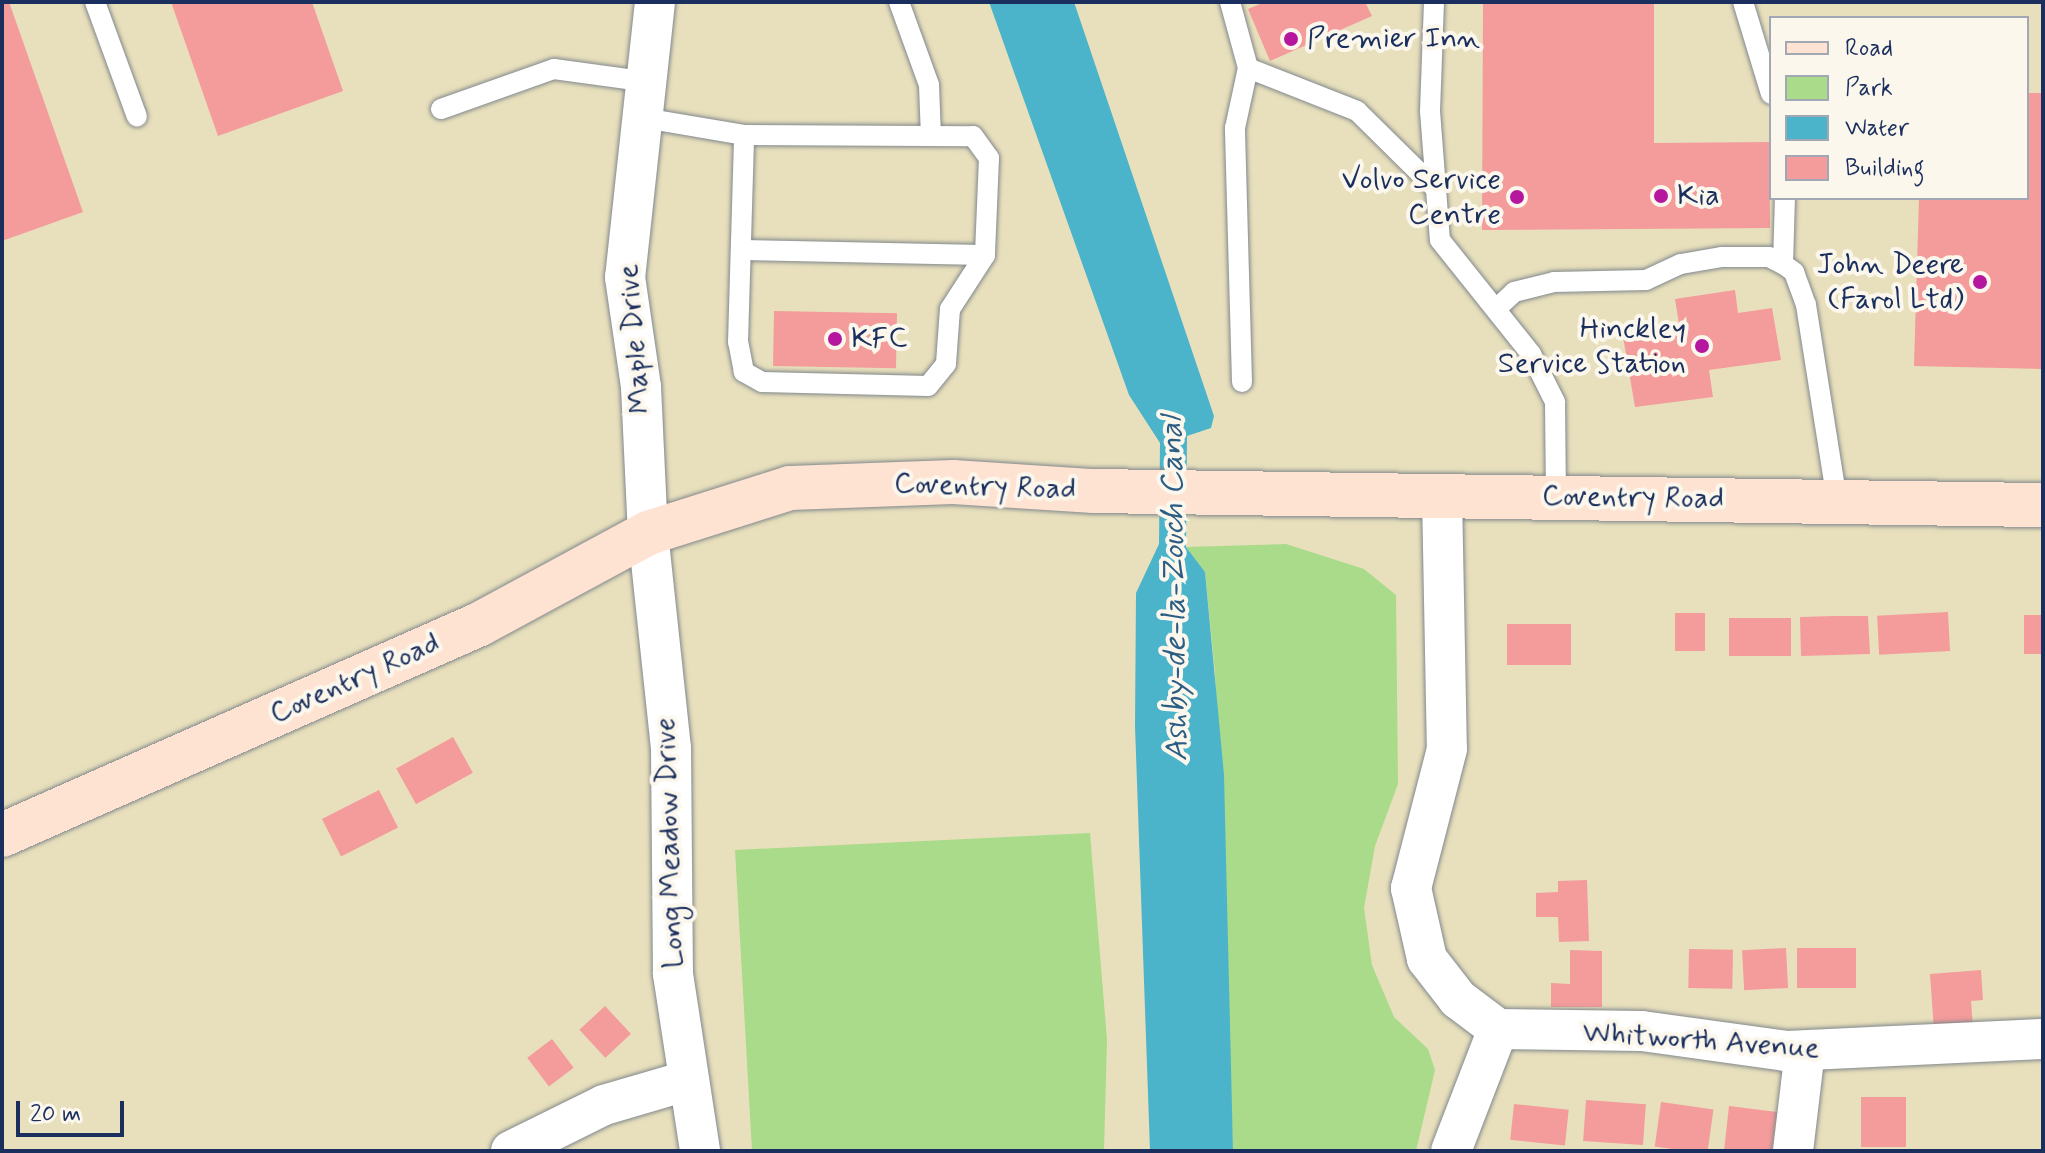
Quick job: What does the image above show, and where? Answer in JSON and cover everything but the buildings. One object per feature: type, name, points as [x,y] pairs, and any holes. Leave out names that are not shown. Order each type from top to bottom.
[{"type":"main road","name":"Coventry Road","points":[[2,835],[480,624],[648,533],[790,488],[953,482],[1094,491],[1226,494],[1556,496],[2043,505]]},
{"type":"street","name":"Maple Drive","points":[[648,533],[641,387],[625,277],[647,100],[655,2]]},
{"type":"street","points":[[1442,495],[1447,749],[1411,888],[1427,959],[1458,999],[1498,1029],[1451,1151]]},
{"type":"street","name":"Long Meadow Drive","points":[[648,533],[671,748],[673,974],[686,1081],[700,1151]]},
{"type":"street","name":"Whitworth Avenue","points":[[1498,1029],[1642,1031],[1805,1051],[2043,1039]]},
{"type":"street","points":[[1793,1151],[1805,1051]]},
{"type":"street","points":[[511,1151],[604,1105],[686,1081]]},
{"type":"lane","points":[[95,2],[137,117]]},
{"type":"lane","points":[[899,2],[929,85],[931,136]]},
{"type":"lane","points":[[1230,2],[1248,68],[1235,128],[1242,382]]},
{"type":"lane","points":[[1434,2],[1430,111],[1440,240],[1531,354],[1555,402],[1556,496]]},
{"type":"lane","points":[[1743,2],[1769,87]]},
{"type":"lane","points":[[1248,68],[1357,111],[1436,189]]},
{"type":"lane","points":[[441,109],[554,69],[744,135],[973,136],[989,158],[985,255],[950,309],[946,364],[928,386],[762,382],[744,372],[738,342],[744,135]]},
{"type":"lane","points":[[1783,264],[1785,200]]},
{"type":"lane","points":[[741,250],[985,255]]},
{"type":"lane","points":[[1496,309],[1514,292],[1554,282],[1646,280],[1681,264],[1722,257],[1769,257],[1783,264],[1794,272],[1806,305],[1837,501]]},
{"type":"green space","points":[[1286,544],[1364,569],[1396,595],[1398,784],[1375,846],[1364,908],[1372,965],[1394,1017],[1428,1049],[1435,1070],[1416,1151],[1233,1151],[1215,672],[1205,572],[1186,547]]},
{"type":"green space","points":[[1090,833],[1107,1040],[1104,1151],[752,1151],[735,850]]},
{"type":"water","name":"Ashby-de-la-Zouch Canal","points":[[989,2],[1074,2],[1214,416],[1211,428],[1187,436],[1186,547],[1205,572],[1224,775],[1233,1151],[1150,1151],[1135,726],[1136,593],[1159,544],[1160,443],[1129,395]]},
{"type":"place","name":"Premier Inn","points":[[1291,39]]},
{"type":"place","name":"Kia","points":[[1661,196]]},
{"type":"place","name":"Volvo Service Centre","points":[[1517,197]]},
{"type":"place","name":"John Deere (Farol Ltd)","points":[[1980,282]]},
{"type":"place","name":"KFC","points":[[835,339]]},
{"type":"place","name":"Hinckley Service Station","points":[[1702,346]]}]
